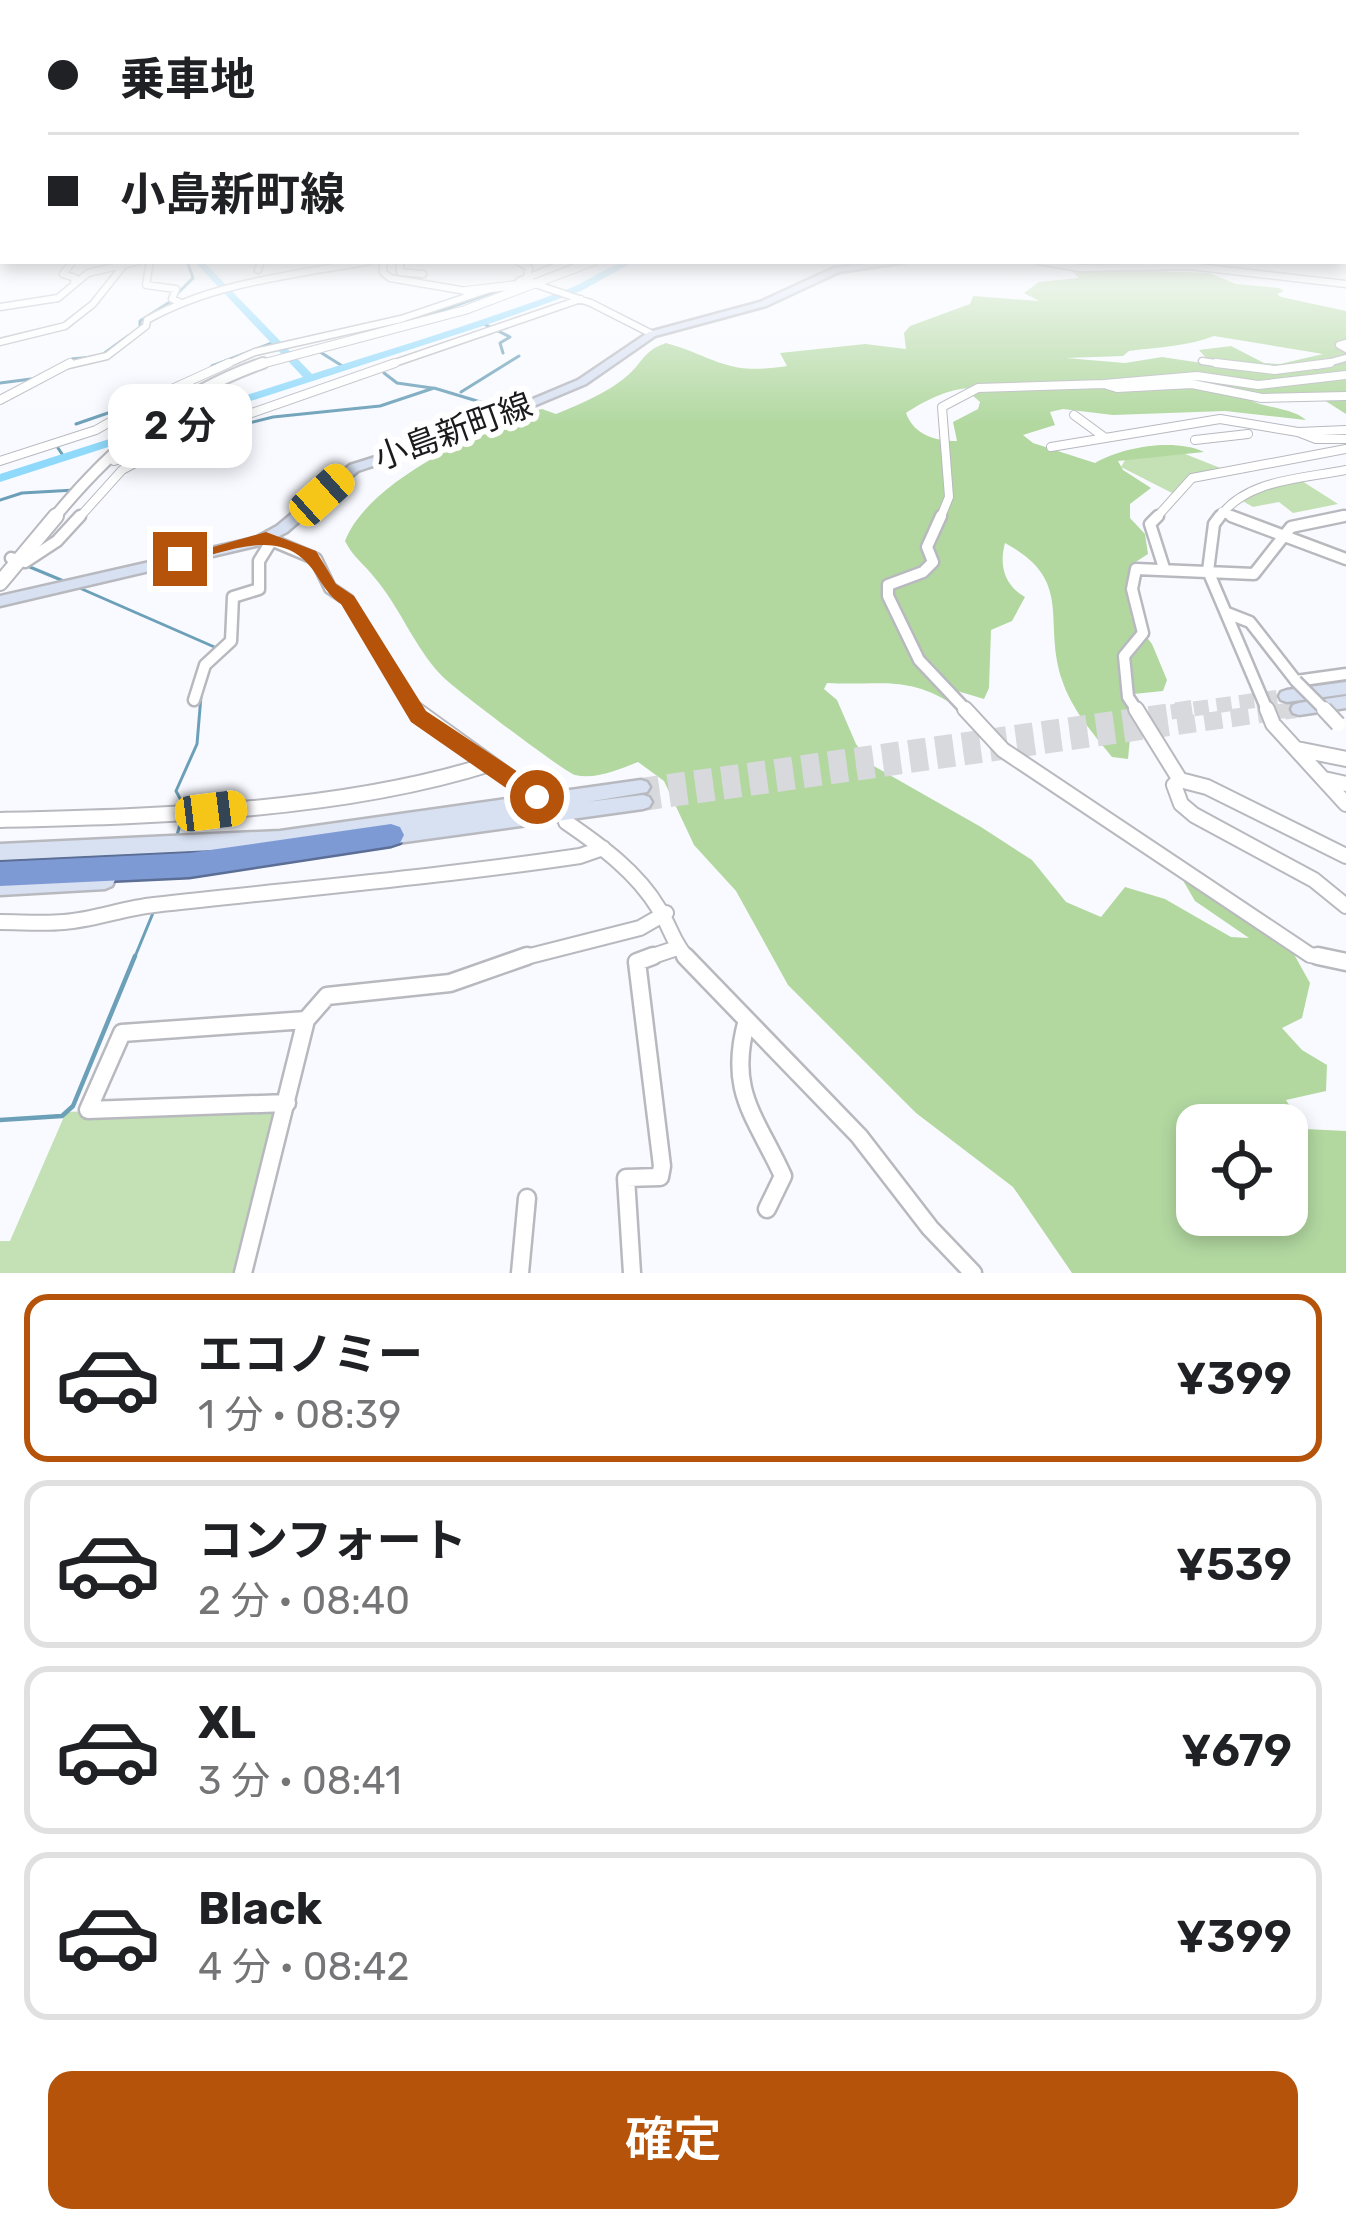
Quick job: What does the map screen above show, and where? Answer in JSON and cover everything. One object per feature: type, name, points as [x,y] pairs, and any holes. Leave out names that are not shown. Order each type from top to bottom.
[{"type":"highway","points":[[0,874],[189,865],[391,835]]},
{"type":"highway","points":[[0,864],[128,860],[280,838]]},
{"type":"main road","name":"小島新町線","points":[[0,601],[269,539],[354,468],[456,435],[582,382],[652,334],[758,305]]},
{"type":"main road","points":[[1294,695],[1346,688]]},
{"type":"main road","points":[[1294,695],[1346,702]]},
{"type":"main road","points":[[0,851],[280,838],[642,795],[210,869],[0,886]]},
{"type":"street","points":[[0,342],[39,328],[52,332],[92,305]]},
{"type":"street","points":[[0,400],[68,364],[106,356],[169,305]]},
{"type":"street","points":[[0,570],[157,411],[285,344],[444,305]]},
{"type":"street","points":[[0,460],[96,430],[211,370],[412,325],[467,305]]},
{"type":"street","points":[[103,465],[558,305]]},
{"type":"street","points":[[595,305],[652,334]]},
{"type":"street","points":[[1202,361],[1305,370],[1346,350]]},
{"type":"street","points":[[1104,384],[1197,376],[1258,385],[1346,375]]},
{"type":"street","points":[[1346,396],[1280,399],[1192,384],[978,388],[942,407],[950,497],[927,547],[933,562],[923,572],[888,585],[888,596],[902,615],[919,660],[1004,750],[1310,955],[1346,962]]},
{"type":"street","points":[[1074,415],[1104,437]]},
{"type":"street","points":[[1051,447],[1236,419],[1316,439],[1346,435]]},
{"type":"street","points":[[1208,422],[1233,446]]},
{"type":"street","points":[[15,559],[30,560],[57,541],[122,470],[192,431]]},
{"type":"street","points":[[1195,440],[1248,434]]},
{"type":"street","points":[[1164,568],[1150,524],[1192,478],[1346,448]]},
{"type":"street","points":[[1344,472],[1244,492],[1214,524],[1208,571],[1273,724],[1346,804]]},
{"type":"street","points":[[1222,512],[1346,558]]},
{"type":"street","points":[[1346,515],[1292,527],[1254,574],[1136,569],[1132,589],[1143,633],[1124,656],[1128,697],[1180,780],[1207,787],[1346,856]]},
{"type":"street","points":[[194,700],[195,686],[210,656],[231,640],[233,597],[259,589],[259,561],[269,539],[316,559],[330,588],[348,600],[419,716],[537,797]]},
{"type":"street","points":[[0,583],[15,559]]},
{"type":"street","points":[[1227,613],[1250,622],[1294,695],[1342,726]]},
{"type":"street","points":[[1294,695],[1346,674]]},
{"type":"street","points":[[1291,747],[1346,759]]},
{"type":"street","points":[[0,820],[176,816],[434,782],[490,764]]},
{"type":"street","points":[[1321,778],[1346,784]]},
{"type":"street","points":[[1180,780],[1175,795],[1194,815],[1314,880],[1346,906]]},
{"type":"street","points":[[566,822],[603,848],[667,913],[677,948],[859,1136],[930,1228],[973,1273]]},
{"type":"street","points":[[0,922],[66,922],[149,905],[288,894],[392,878],[430,878],[580,856],[603,848]]},
{"type":"street","points":[[243,1273],[306,1020],[327,996],[450,983],[547,950],[640,928],[667,913]]},
{"type":"street","points":[[632,1273],[626,1178],[660,1177],[662,1166],[637,962],[677,948]]},
{"type":"street","points":[[287,1103],[88,1110],[122,1033],[306,1020]]},
{"type":"street","points":[[746,1020],[734,1081],[783,1176],[767,1209]]},
{"type":"street","points":[[520,1273],[526,1198]]},
{"type":"green space","points":[[966,305],[1320,305],[1346,311],[1346,414],[1324,400],[1326,395],[1248,399],[1306,420],[1225,411],[1113,415],[1063,409],[1050,412],[1055,425],[1023,435],[1033,443],[1095,463],[1149,446],[1204,452],[1118,461],[1123,470],[1151,488],[1130,504],[1130,518],[1145,534],[1148,554],[1131,565],[1131,617],[1152,644],[1167,680],[1163,691],[1124,695],[1132,717],[1128,759],[1112,757],[1071,701],[1057,658],[1049,587],[1027,557],[1005,543],[1005,574],[1025,597],[1012,621],[991,630],[989,688],[984,699],[954,690],[951,703],[920,688],[891,684],[827,683],[824,689],[837,700],[856,744],[872,765],[1032,860],[1066,902],[1101,917],[1125,887],[1165,899],[1231,937],[1249,938],[1195,901],[1181,877],[1280,929],[1310,983],[1302,1018],[1282,1028],[1302,1050],[1327,1065],[1326,1091],[1286,1100],[1289,1104],[1176,1104],[1176,1236],[1308,1236],[1308,1129],[1346,1131],[1346,1273],[1072,1273],[1013,1187],[916,1113],[788,985],[736,891],[694,845],[664,781],[638,762],[599,775],[575,775],[509,729],[442,676],[345,541],[375,499],[424,464],[527,412],[542,409],[556,414],[587,401],[619,382],[648,353],[666,343],[749,369],[787,366],[780,353],[865,344],[906,349],[904,333],[910,326]],"holes":[[[1214,336],[1323,354],[1264,363],[1231,346],[1199,350],[1207,359],[1202,363],[1162,357],[1125,363],[1066,358],[1123,356]],[[973,388],[972,395],[980,402],[978,409],[953,422],[957,441],[926,435],[906,413],[938,396]]]},
{"type":"green space","points":[[1175,450],[1223,469],[1192,475],[1172,493],[1121,467],[1125,460]]},
{"type":"green space","points":[[1302,481],[1338,504],[1293,513],[1279,502],[1253,507],[1239,499],[1252,492]]},
{"type":"green space","points":[[287,1103],[243,1273],[0,1273],[0,1241],[10,1241],[66,1112]]},
{"type":"waterway","points":[[140,326],[140,321],[165,305]]},
{"type":"waterway","points":[[240,305],[309,377]]},
{"type":"waterway","points":[[412,321],[456,305]]},
{"type":"waterway","points":[[0,478],[532,305]]},
{"type":"waterway","points":[[482,323],[510,337],[500,343],[503,353]]},
{"type":"waterway","points":[[102,355],[128,336]]},
{"type":"waterway","points":[[212,366],[272,343]]},
{"type":"waterway","points":[[320,352],[344,367]]},
{"type":"waterway","points":[[461,392],[519,356]]},
{"type":"waterway","points":[[72,359],[93,357]]},
{"type":"waterway","points":[[384,373],[397,383],[432,388]]},
{"type":"waterway","points":[[0,383],[31,379]]},
{"type":"waterway","points":[[200,435],[273,417],[380,406],[434,388],[497,407]]},
{"type":"waterway","points":[[76,424],[134,404]]},
{"type":"waterway","points":[[58,448],[64,457]]},
{"type":"waterway","points":[[0,500],[22,493],[75,490]]},
{"type":"waterway","points":[[25,565],[66,582]]},
{"type":"waterway","points":[[75,586],[219,649]]},
{"type":"waterway","points":[[184,806],[176,791],[197,744],[201,696]]},
{"type":"waterway","points":[[177,835],[181,821]]},
{"type":"waterway","points":[[134,959],[153,913]]},
{"type":"waterway","points":[[0,1120],[62,1116],[73,1106],[135,956]]},
{"type":"tunnel","points":[[1171,712],[1287,696]]},
{"type":"tunnel","points":[[641,787],[1192,709]]},
{"type":"tunnel","points":[[643,802],[1296,709]]},
{"type":"tunnel","points":[[1275,712],[1299,709]]},
{"type":"route","points":[[180,559],[266,538],[309,554],[330,588],[348,600],[419,716],[537,797]]}]
